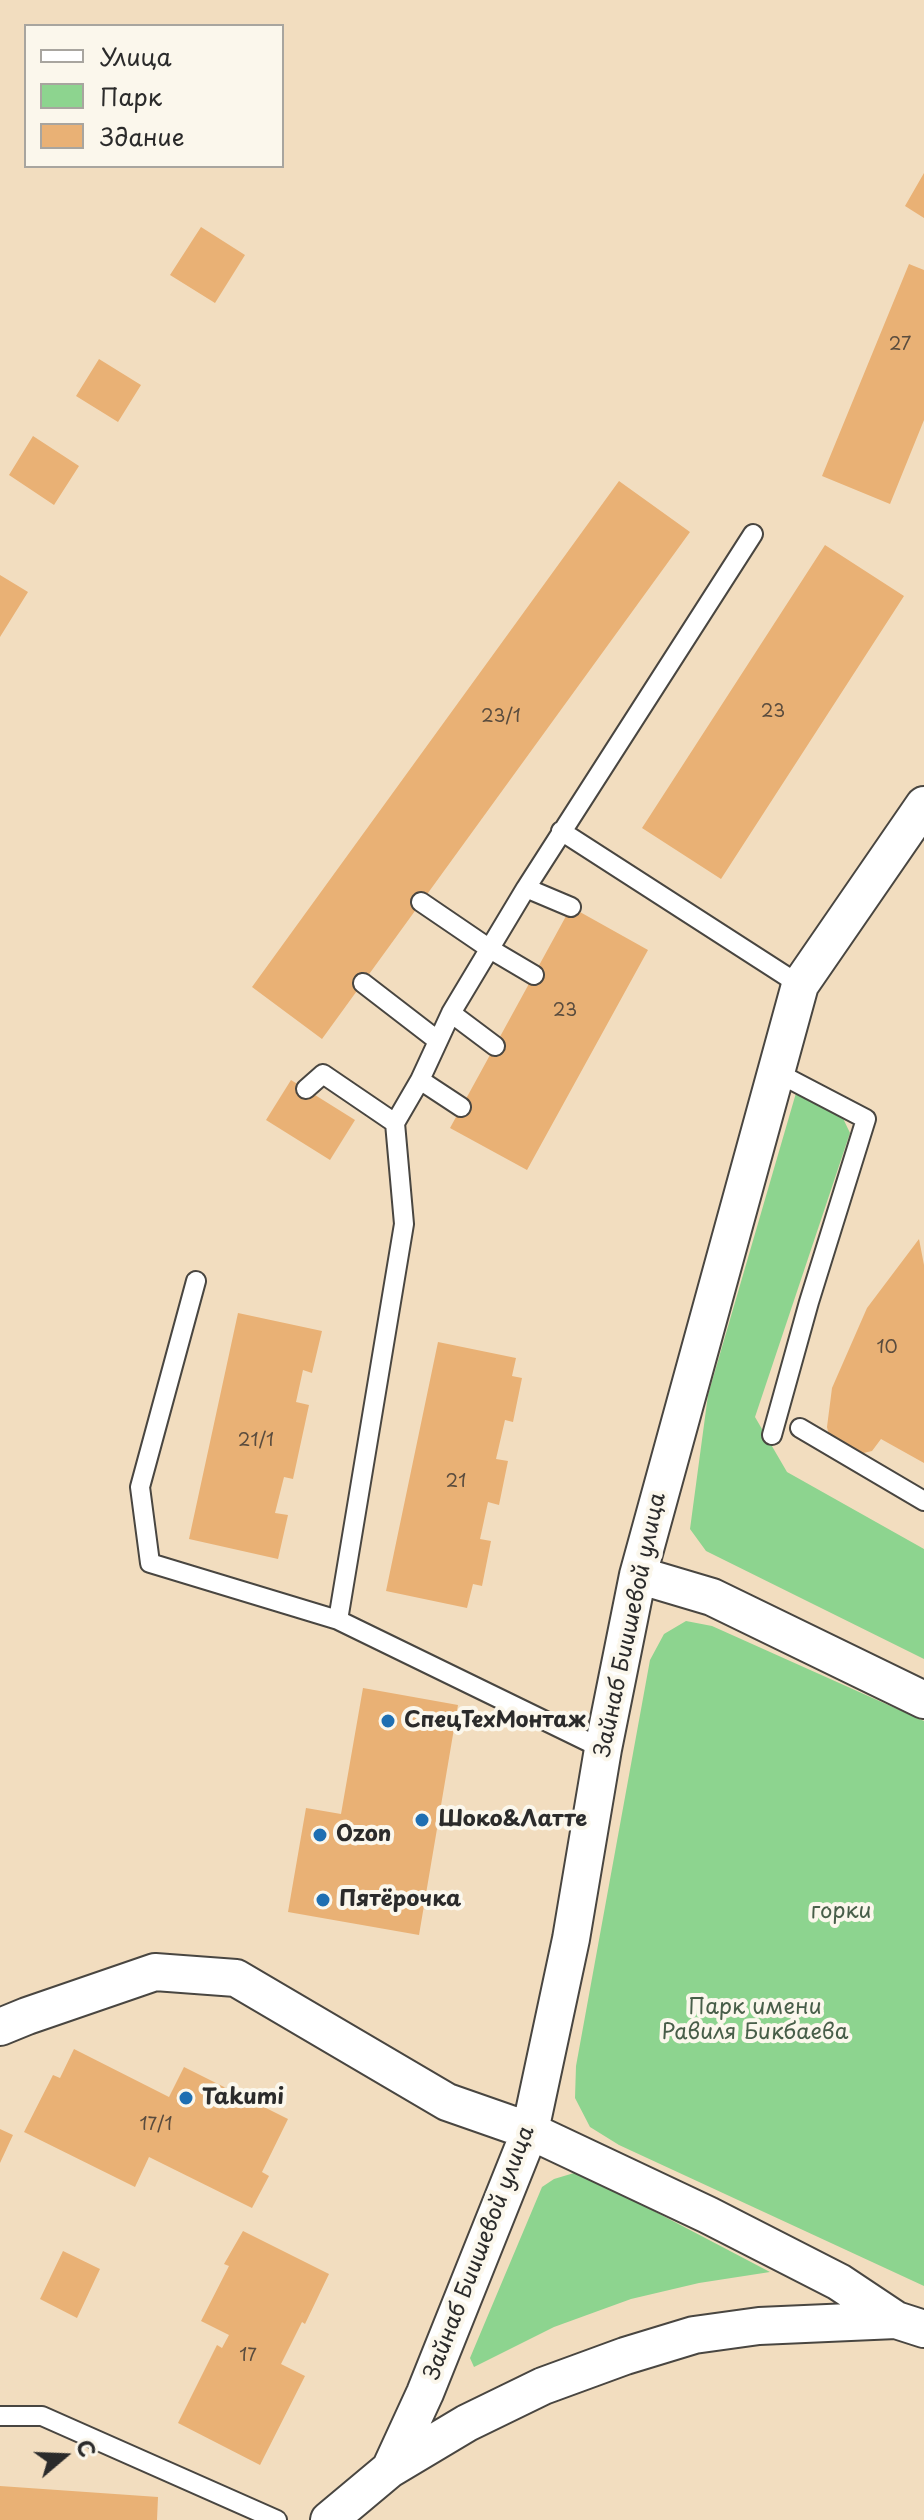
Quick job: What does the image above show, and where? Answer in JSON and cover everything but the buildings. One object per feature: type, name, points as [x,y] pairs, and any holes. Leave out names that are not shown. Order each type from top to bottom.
[{"type":"street","name":"Зайнаб Биишевой улица","points":[[390,2469],[425,2393],[530,2131],[571,1939],[603,1749],[638,1575],[800,985],[924,805]]},
{"type":"street","points":[[638,1575],[712,1597],[924,1700]]},
{"type":"street","points":[[0,2027],[155,1972],[236,1978],[447,2102],[530,2131],[708,2215],[839,2282],[910,2325]]},
{"type":"street","name":"Зайнаб Биишевой улица","points":[[329,2520],[390,2469],[467,2423],[543,2386],[694,2335],[759,2326],[910,2325]]},
{"type":"lane","points":[[338,1620],[404,1224],[395,1123],[420,1080],[451,1013],[526,888],[753,534]]},
{"type":"lane","points":[[561,831],[800,985]]},
{"type":"lane","points":[[526,888],[571,907]]},
{"type":"lane","points":[[421,902],[534,975]]},
{"type":"lane","points":[[363,983],[437,1040]]},
{"type":"lane","points":[[451,1013],[495,1046]]},
{"type":"lane","points":[[772,1435],[809,1302],[866,1119],[776,1072]]},
{"type":"lane","points":[[306,1089],[323,1074],[395,1123]]},
{"type":"lane","points":[[420,1080],[461,1107]]},
{"type":"lane","points":[[196,1281],[140,1487],[150,1563],[338,1620],[603,1749]]},
{"type":"lane","points":[[800,1428],[924,1501]]},
{"type":"lane","points":[[0,2416],[42,2416],[277,2520]]},
{"type":"green space","points":[[796,1093],[840,1112],[850,1133],[755,1417],[787,1472],[924,1549],[924,1659],[706,1551],[690,1529],[708,1395]]},
{"type":"green space","name":"Парк имени Равиля Бикбаева","points":[[686,1621],[712,1626],[924,1721],[924,2286],[619,2145],[590,2127],[575,2098],[576,2066],[650,1660],[664,1634]]},
{"type":"green space","points":[[574,2173],[589,2177],[770,2272],[699,2283],[631,2299],[554,2327],[474,2367],[470,2358],[542,2187],[554,2179]]},
{"type":"place","name":"СпецТехМонтаж","points":[[388,1721]]},
{"type":"place","name":"Шоко&Латте","points":[[422,1820]]},
{"type":"place","name":"Ozon","points":[[320,1835]]},
{"type":"place","name":"Пятёрочка","points":[[323,1900]]},
{"type":"place","name":"Takumi","points":[[186,2098]]},
{"type":"park label","name":"горки","points":[[841,1912]]}]
